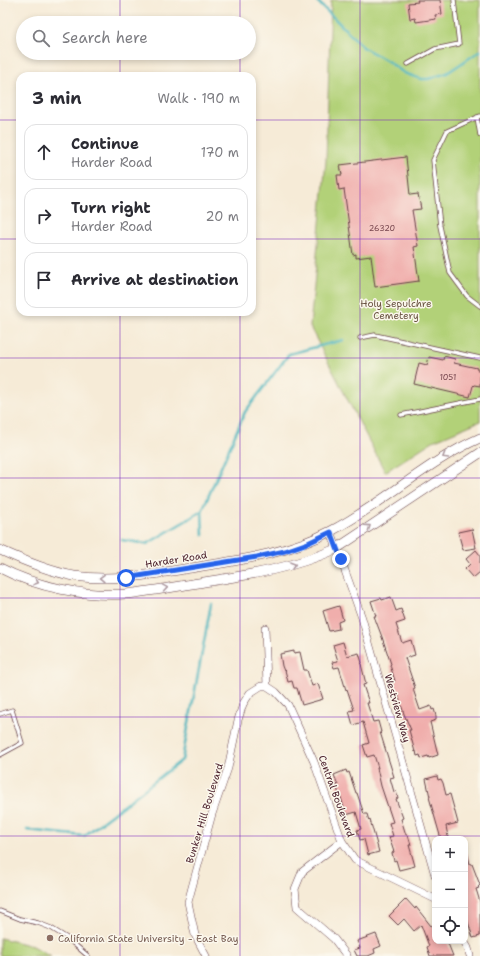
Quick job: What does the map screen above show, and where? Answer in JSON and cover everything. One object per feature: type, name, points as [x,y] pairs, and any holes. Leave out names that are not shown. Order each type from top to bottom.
[{"type":"street","name":"Harder Road","points":[[0,550],[36,566],[56,572],[90,578],[126,578],[257,557],[285,551],[308,543],[331,532],[440,459],[462,446],[480,438]]},
{"type":"street","points":[[0,568],[18,576],[51,587],[84,592],[125,594],[272,570],[314,558],[336,549],[480,453]]},
{"type":"street","points":[[331,532],[336,549]]},
{"type":"street","name":"Westview Way","points":[[336,549],[362,618],[434,872]]},
{"type":"street","points":[[265,628],[267,686]]},
{"type":"street","name":"Bunker Hill Boulevard","points":[[206,956],[195,935],[188,902],[212,814],[228,768],[238,720],[243,704],[250,693],[261,686],[267,686]]},
{"type":"street","name":"Central Boulevard","points":[[267,686],[276,692],[288,706],[314,762],[342,841],[356,860],[432,898]]},
{"type":"street","points":[[342,841],[302,872],[295,889],[297,907],[334,939],[347,956]]},
{"type":"street","points":[[466,944],[470,956]]},
{"type":"lane","points":[[408,64],[435,49],[459,44],[454,0]]},
{"type":"lane","points":[[480,135],[479,116],[447,132],[433,160],[440,226],[450,273],[467,296],[480,306]]},
{"type":"lane","points":[[360,338],[375,336],[480,358]]},
{"type":"lane","points":[[401,415],[480,399]]},
{"type":"lane","points":[[0,714],[12,710],[22,743],[0,753]]},
{"type":"lane","points":[[0,911],[20,919],[51,928],[67,938],[88,956]]},
{"type":"green space","name":"Holy Sepulchre Cemetery","points":[[331,0],[480,0],[480,421],[433,441],[385,472],[310,327],[326,161]]},
{"type":"green space","points":[[0,938],[33,946],[51,956],[0,956]]},
{"type":"building","points":[[417,0],[440,0],[442,14],[435,15],[436,19],[416,22],[415,18],[410,19],[408,3],[418,2]]},
{"type":"building","points":[[406,157],[410,195],[418,194],[421,209],[412,210],[418,246],[414,247],[419,281],[375,287],[371,256],[356,258],[356,254],[353,255],[344,189],[339,190],[337,175],[342,175],[340,165]]},
{"type":"building","points":[[444,356],[455,359],[454,363],[480,370],[480,386],[473,386],[470,397],[414,384],[419,363],[427,365],[429,357],[443,360]]},
{"type":"building","points":[[472,529],[476,548],[463,550],[458,532]]},
{"type":"building","points":[[476,550],[480,555],[480,572],[473,578],[465,569],[470,564],[466,559]]},
{"type":"building","points":[[391,597],[396,611],[401,609],[405,621],[396,624],[402,643],[411,640],[415,655],[405,658],[415,688],[413,689],[420,710],[431,706],[432,710],[434,709],[436,716],[436,720],[430,722],[438,755],[429,758],[428,756],[421,758],[420,755],[417,756],[416,751],[415,752],[409,730],[411,730],[398,695],[395,696],[392,688],[391,682],[395,681],[390,665],[391,664],[374,616],[376,616],[371,601]]},
{"type":"building","points":[[339,606],[343,620],[338,622],[339,629],[329,631],[323,611]]},
{"type":"building","points":[[343,642],[347,656],[359,653],[366,684],[363,685],[369,703],[367,703],[373,722],[378,721],[394,777],[390,778],[394,792],[396,791],[398,798],[396,799],[403,818],[401,819],[411,845],[409,845],[415,866],[399,870],[396,860],[394,861],[392,853],[394,852],[389,837],[393,836],[389,823],[393,822],[381,786],[374,755],[367,757],[363,745],[369,743],[363,722],[353,725],[349,711],[354,710],[347,689],[346,690],[339,667],[334,668],[332,662],[338,661],[333,645]]},
{"type":"building","points":[[294,651],[294,653],[300,652],[304,670],[307,670],[312,686],[318,684],[323,699],[302,705],[297,688],[294,688],[292,681],[288,682],[285,670],[284,671],[282,666],[280,654]]},
{"type":"building","points":[[346,770],[347,773],[349,772],[364,814],[367,814],[369,821],[370,820],[379,852],[368,855],[364,839],[360,840],[357,830],[361,829],[356,812],[346,815],[334,775]]},
{"type":"building","points":[[437,776],[438,780],[441,779],[443,783],[446,795],[450,794],[458,823],[446,826],[448,836],[440,836],[429,797],[426,779]]},
{"type":"building","points":[[468,856],[470,864],[472,864],[480,885],[478,887],[479,888],[476,889],[480,902],[480,936],[473,938],[468,922]]},
{"type":"building","points":[[406,899],[415,909],[416,907],[432,926],[432,944],[448,944],[453,956],[430,956],[427,947],[429,946],[421,925],[414,931],[404,919],[398,925],[389,916]]},
{"type":"building","points":[[376,934],[381,946],[374,949],[375,953],[368,956],[357,956],[354,950],[360,948],[357,941]]},
{"type":"waterway","points":[[316,0],[364,48],[386,60],[404,73],[421,79],[428,79],[447,73],[480,51]]},
{"type":"waterway","points":[[203,535],[202,511],[245,412],[289,354],[343,340]]},
{"type":"waterway","points":[[122,540],[147,544],[202,511]]},
{"type":"waterway","points":[[27,830],[84,836],[182,760],[211,604]]},
{"type":"place","name":"California State University - East Bay","points":[[50,938]]},
{"type":"route","points":[[126,578],[257,557],[285,551],[308,543],[331,532],[336,549],[341,559]]}]
